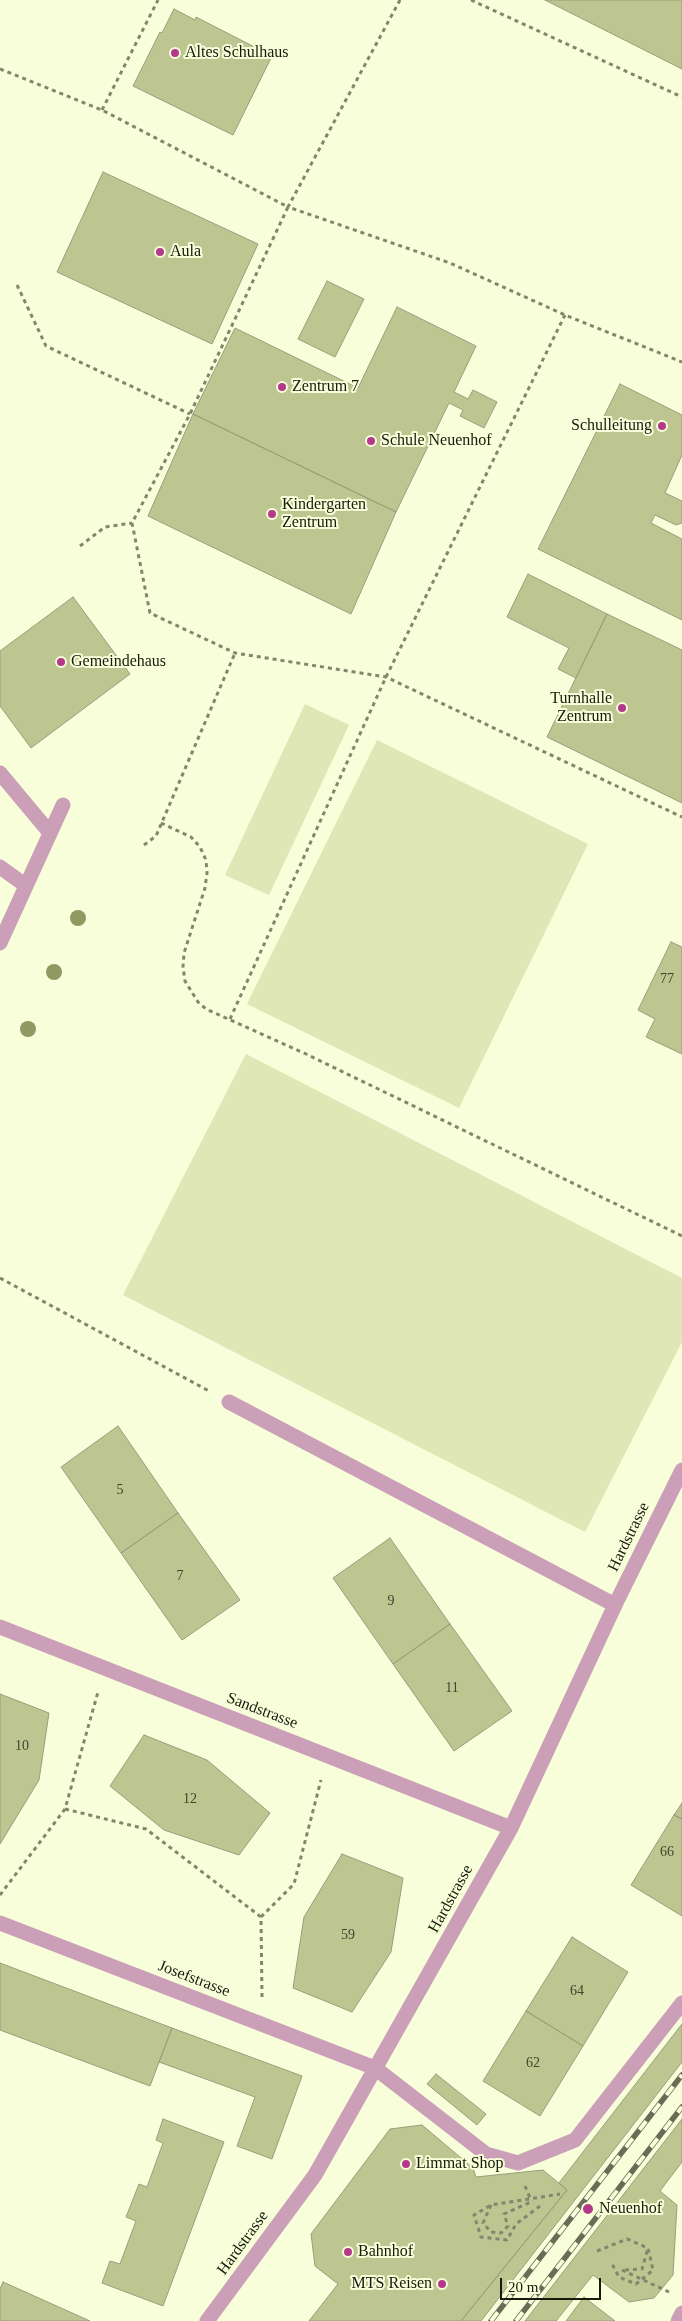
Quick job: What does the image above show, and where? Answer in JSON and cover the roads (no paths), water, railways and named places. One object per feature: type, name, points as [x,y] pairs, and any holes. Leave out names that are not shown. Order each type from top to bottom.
[{"type":"street","points":[[0,773],[50,833]]},
{"type":"street","points":[[0,943],[63,805]]},
{"type":"street","points":[[0,867],[25,885]]},
{"type":"street","points":[[229,1402],[615,1605]]},
{"type":"street","name":"Hardstrasse","points":[[207,2321],[315,2175],[511,1828],[615,1605],[682,1470]]},
{"type":"street","name":"Sandstrasse","points":[[0,1627],[511,1828]]},
{"type":"street","name":"Josefstrasse","points":[[0,1923],[375,2068],[486,2154],[518,2164],[575,2140],[682,2003]]},
{"type":"street","points":[[678,2321],[682,2313]]},
{"type":"railway","points":[[491,2321],[682,2075]]},
{"type":"railway","points":[[516,2321],[682,2107]]},
{"type":"place","name":"Altes Schulhaus","points":[[175,53]]},
{"type":"place","name":"Aula","points":[[160,252]]},
{"type":"place","name":"Zentrum 7","points":[[282,387]]},
{"type":"place","name":"Schulleitung","points":[[662,426]]},
{"type":"place","name":"Schule Neuenhof","points":[[371,441]]},
{"type":"place","name":"Kindergarten Zentrum","points":[[272,514]]},
{"type":"place","name":"Gemeindehaus","points":[[61,662]]},
{"type":"place","name":"Turnhalle Zentrum","points":[[622,708]]},
{"type":"place","name":"Limmat Shop","points":[[406,2164]]},
{"type":"place","name":"Neuenhof","points":[[588,2209]]},
{"type":"place","name":"Bahnhof","points":[[348,2252]]},
{"type":"place","name":"MTS Reisen","points":[[442,2284]]}]
